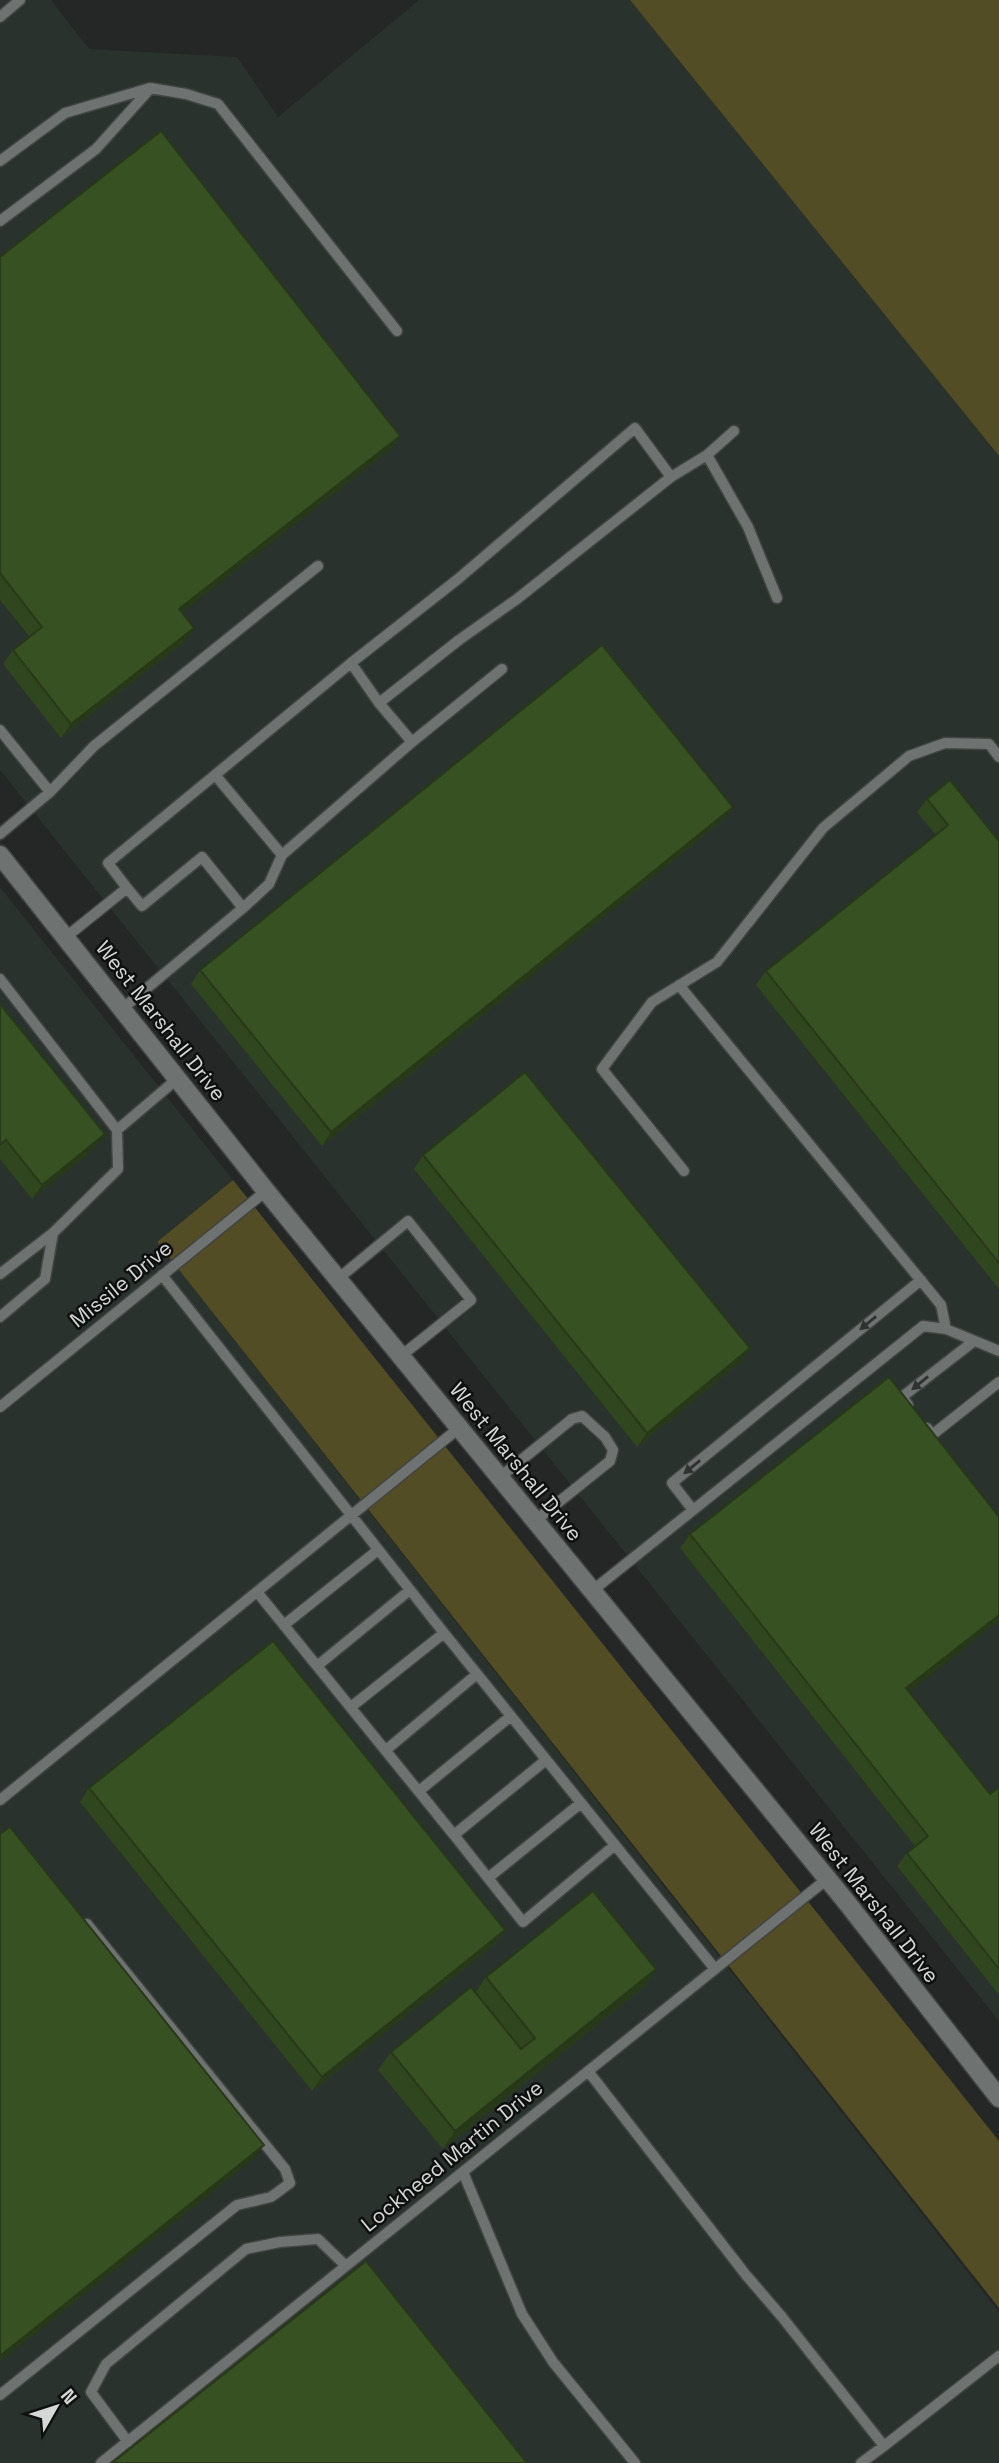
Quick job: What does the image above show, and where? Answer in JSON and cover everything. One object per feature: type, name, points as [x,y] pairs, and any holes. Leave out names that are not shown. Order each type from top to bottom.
[{"type":"main road","name":"West Marshall Drive","points":[[3,866],[66,937],[266,1191],[827,1879],[999,2098]]},
{"type":"lane","points":[[0,17],[20,0]]},
{"type":"lane","points":[[0,161],[65,113],[150,88],[186,94],[218,104],[397,331]]},
{"type":"lane","points":[[0,220],[96,149],[150,88]]},
{"type":"lane","points":[[243,908],[202,857],[142,906],[108,863],[351,663],[458,579],[635,428],[671,477]]},
{"type":"lane","points":[[379,703],[459,640],[517,599],[671,477],[707,455],[734,431]]},
{"type":"lane","points":[[707,455],[748,527],[777,598]]},
{"type":"lane","points":[[0,834],[50,792],[94,747],[318,566]]},
{"type":"lane","points":[[351,663],[379,703],[412,742]]},
{"type":"lane","points":[[122,1009],[269,884],[282,855],[412,742],[502,669]]},
{"type":"lane","points":[[0,730],[50,792]]},
{"type":"lane","points":[[684,1171],[602,1069],[652,1002],[717,962],[823,828],[909,756],[945,743],[989,744],[999,757]]},
{"type":"lane","points":[[216,776],[282,855]]},
{"type":"lane","points":[[66,937],[127,888]]},
{"type":"lane","points":[[0,979],[117,1130],[118,1169],[53,1234],[0,1275]]},
{"type":"lane","points":[[679,985],[941,1305],[946,1329]]},
{"type":"lane","points":[[117,1130],[177,1079]]},
{"type":"lane","name":"Missile Drive","points":[[0,1406],[266,1191]]},
{"type":"lane","points":[[339,1278],[408,1221],[471,1300],[401,1356]]},
{"type":"lane","points":[[0,1317],[45,1279],[53,1234]]},
{"type":"lane","points":[[162,1275],[443,1633],[715,1969]]},
{"type":"lane","points":[[693,1510],[672,1483],[921,1280]]},
{"type":"lane","points":[[592,1591],[923,1326],[946,1329],[999,1351]]},
{"type":"lane","points":[[974,1341],[902,1397],[932,1435],[999,1382]]},
{"type":"lane","points":[[499,1478],[572,1419],[582,1416],[605,1437],[613,1450],[610,1461],[535,1521]]},
{"type":"lane","points":[[0,1800],[458,1428]]},
{"type":"lane","points":[[284,1625],[378,1550]]},
{"type":"lane","points":[[317,1667],[410,1590]]},
{"type":"lane","points":[[257,1592],[523,1922],[615,1845]]},
{"type":"lane","points":[[351,1707],[443,1633]]},
{"type":"lane","points":[[386,1750],[477,1674]]},
{"type":"lane","points":[[419,1791],[511,1716]]},
{"type":"lane","points":[[454,1835],[546,1760]]},
{"type":"lane","points":[[488,1878],[581,1803]]},
{"type":"lane","name":"Lockheed Martin Drive","points":[[101,2463],[827,1879]]},
{"type":"lane","points":[[0,2395],[237,2205],[271,2197],[290,2183],[285,2169],[84,1920]]},
{"type":"lane","points":[[588,2071],[746,2275],[884,2446]]},
{"type":"lane","points":[[463,2172],[522,2314],[553,2362],[635,2463]]},
{"type":"lane","points":[[128,2442],[91,2392],[106,2364],[246,2249],[280,2242],[318,2239],[346,2266]]},
{"type":"lane","points":[[357,2258],[365,2268]]},
{"type":"lane","points":[[861,2463],[999,2356]]},
{"type":"shaded area","points":[[0,0],[51,0],[89,49],[237,57],[278,117],[419,0],[630,0],[999,456],[999,2021],[0,770]]},
{"type":"shaded area","points":[[630,0],[999,0],[999,456]]},
{"type":"shaded area","points":[[0,887],[233,1180],[157,1242],[999,2312],[999,2463],[0,2463]]},
{"type":"shaded area","points":[[233,1180],[999,2141],[999,2308],[157,1242]]},
{"type":"building","points":[[161,131],[400,436],[179,609],[194,628],[71,724],[13,650],[42,627],[0,573],[0,257]]},
{"type":"building","points":[[602,645],[733,807],[331,1132],[200,970]]},
{"type":"building","points":[[950,780],[999,841],[999,1263],[766,971],[948,825],[927,799]]},
{"type":"building","points":[[0,1004],[105,1134],[42,1185],[6,1140],[0,1145]]},
{"type":"building","points":[[525,1072],[750,1348],[647,1433],[423,1155]]},
{"type":"building","points":[[889,1377],[999,1517],[999,1615],[906,1688],[990,1794],[999,1787],[999,1969],[907,1853],[928,1836],[690,1534]]},
{"type":"building","points":[[273,1641],[505,1930],[322,2077],[89,1788]]},
{"type":"building","points":[[10,1827],[264,2145],[0,2356],[0,1834]]},
{"type":"building","points":[[593,1891],[656,1969],[455,2131],[391,2052],[471,1987],[521,2049],[535,2038],[486,1977]]},
{"type":"building","points":[[366,2261],[527,2463],[112,2463]]}]
